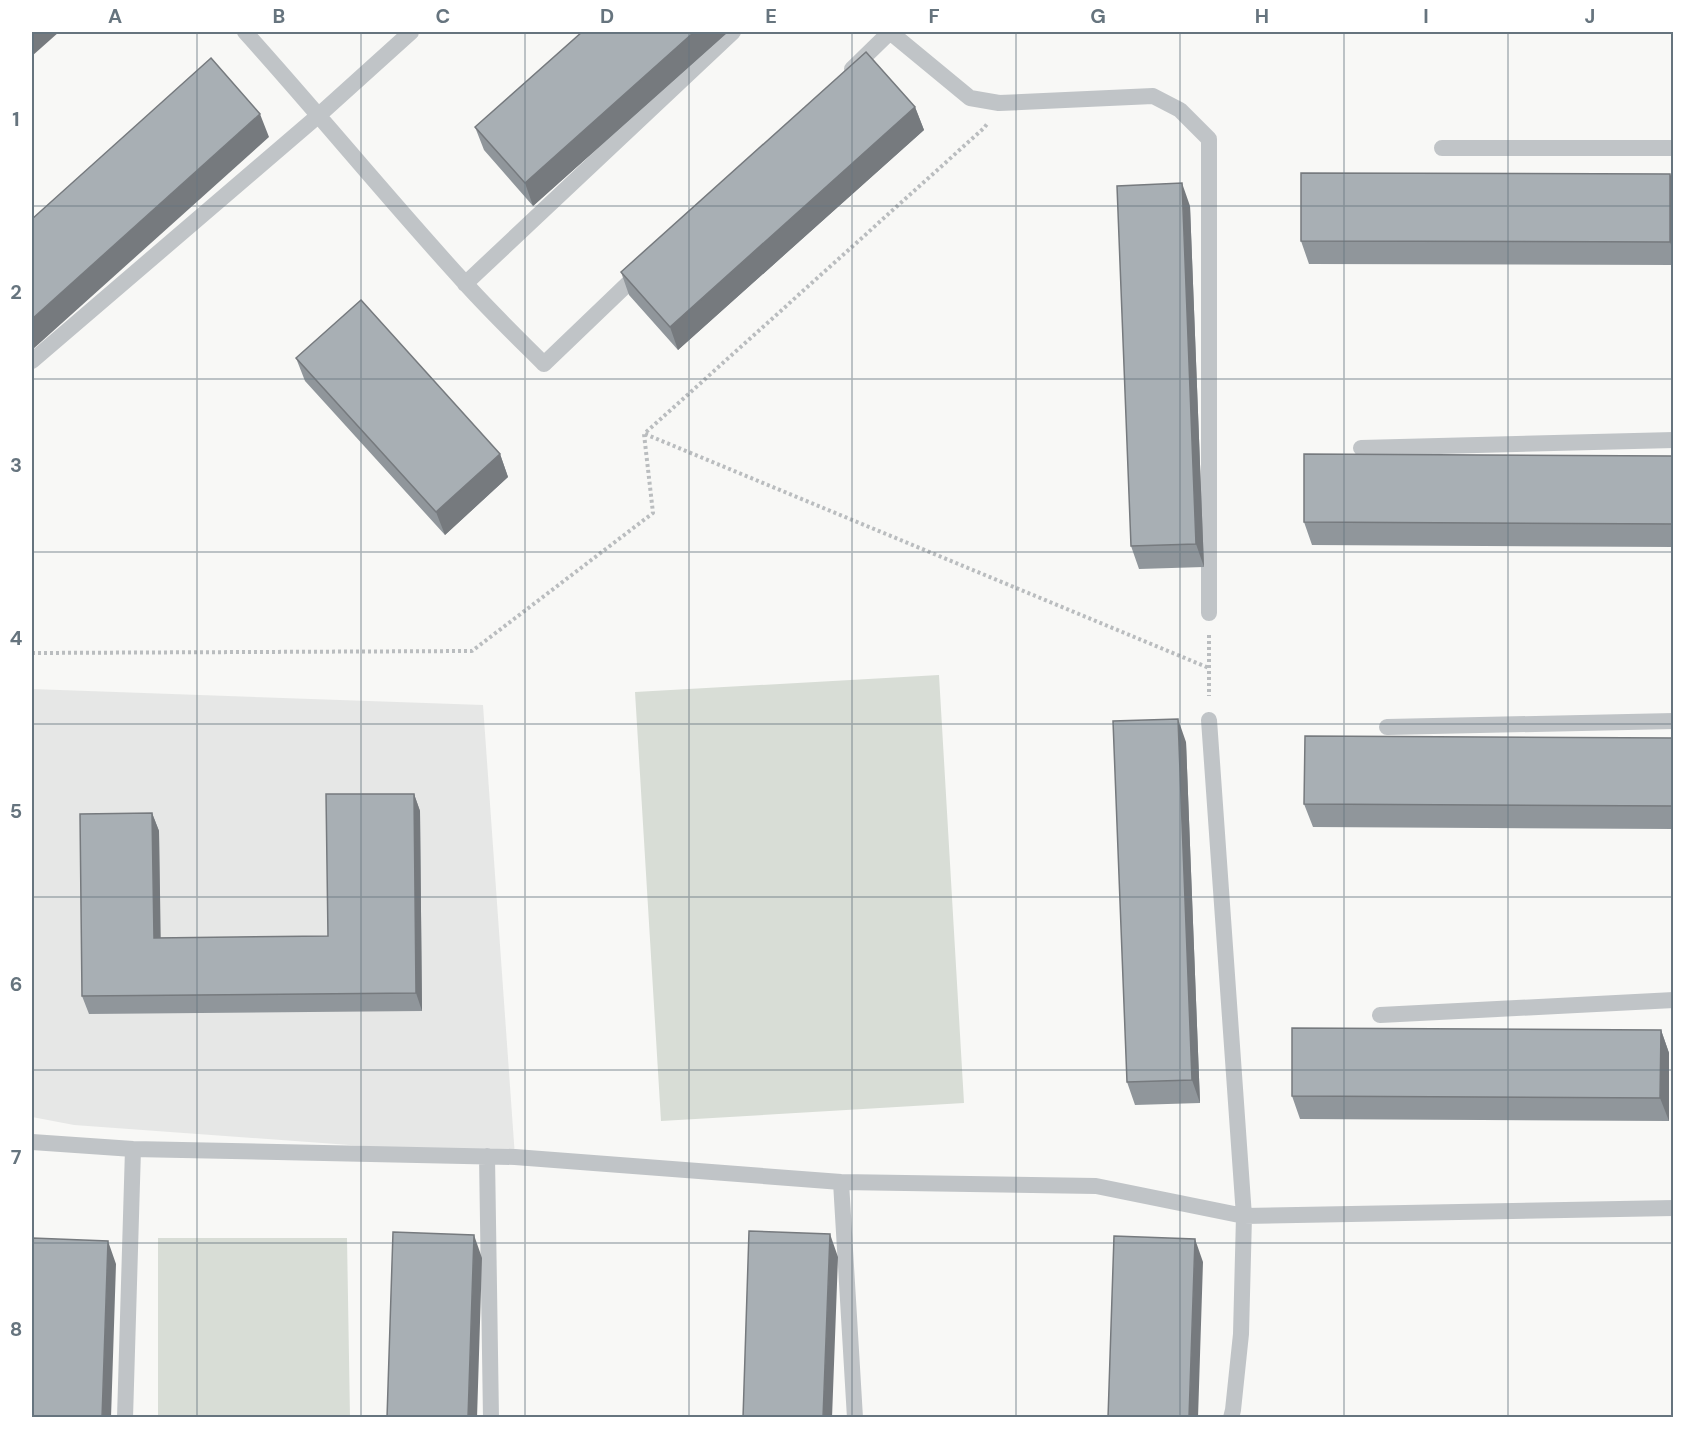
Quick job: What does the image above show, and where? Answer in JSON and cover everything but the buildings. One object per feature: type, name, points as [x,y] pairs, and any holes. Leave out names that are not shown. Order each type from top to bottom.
[{"type":"lane","points":[[245,32],[320,115],[370,177],[465,284],[544,364],[654,259]]},
{"type":"lane","points":[[32,362],[320,115],[411,32]]},
{"type":"lane","points":[[465,284],[733,32]]},
{"type":"lane","points":[[840,81],[890,32],[970,98],[999,103],[1153,96],[1180,110],[1209,139],[1209,613]]},
{"type":"lane","points":[[1442,148],[1674,148]]},
{"type":"lane","points":[[1361,448],[1674,440]]},
{"type":"lane","points":[[1209,720],[1244,1216],[1241,1334],[1231,1418]]},
{"type":"lane","points":[[1387,727],[1674,721]]},
{"type":"lane","points":[[1380,1015],[1674,1000]]},
{"type":"lane","points":[[32,1142],[133,1149],[515,1157],[842,1182],[1096,1186],[1244,1216],[1674,1208]]},
{"type":"lane","points":[[125,1418],[133,1149]]},
{"type":"lane","points":[[487,1156],[491,1418]]},
{"type":"lane","points":[[842,1182],[855,1418]]},
{"type":"path","points":[[644,434],[984,128],[999,103]]},
{"type":"path","points":[[32,653],[472,651],[653,513],[644,434]]},
{"type":"path","points":[[644,434],[1209,668]]},
{"type":"path","points":[[1209,613],[1209,720]]},
{"type":"shaded area","points":[[939,675],[964,1103],[661,1121],[635,692]]},
{"type":"shaded area","points":[[32,689],[483,705],[515,1157],[74,1125],[32,1117]]},
{"type":"shaded area","points":[[158,1238],[347,1238],[350,1417],[158,1417]]}]
